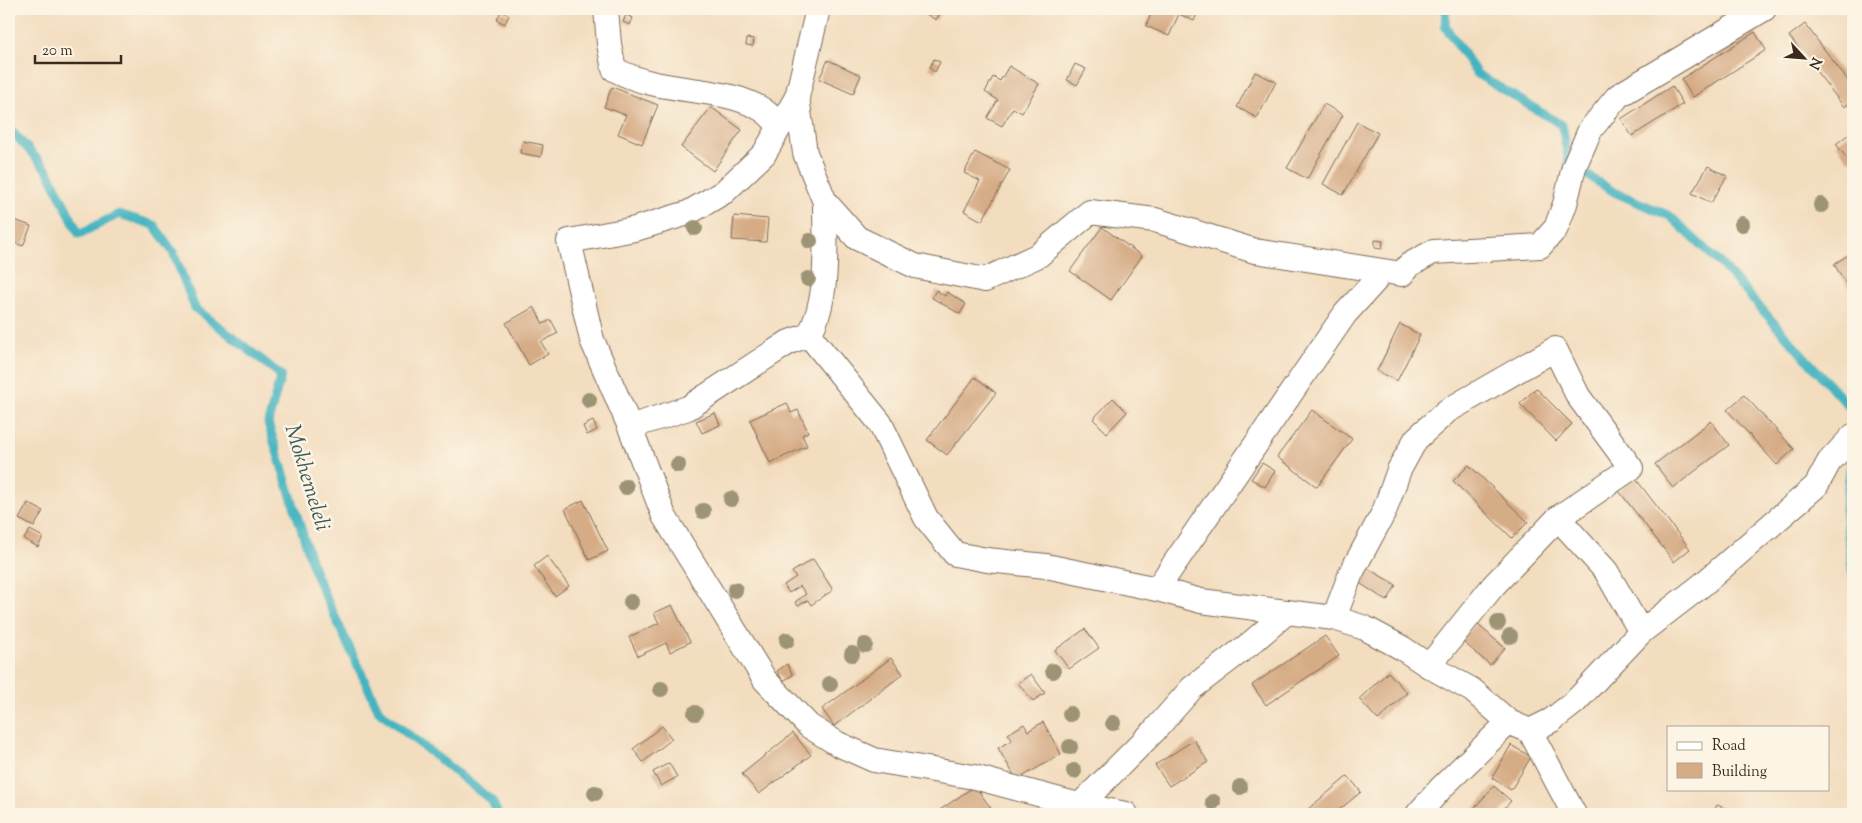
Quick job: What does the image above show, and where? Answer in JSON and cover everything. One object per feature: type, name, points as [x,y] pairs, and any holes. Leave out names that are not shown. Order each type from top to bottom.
[{"type":"street","points":[[606,9],[609,44],[614,69],[628,77],[660,87],[738,99],[764,111],[780,126]]},
{"type":"street","points":[[818,9],[797,97],[764,154],[737,180],[724,192],[688,213],[635,229],[569,241],[592,340],[630,427],[664,516],[765,680],[809,726],[838,744],[874,760],[974,777],[1075,810],[1126,814]]},
{"type":"street","points":[[824,202],[857,238],[914,266],[985,280],[1039,255],[1090,212],[1155,220],[1255,252],[1402,274],[1408,265],[1433,252],[1540,246],[1556,228],[1565,204],[1574,167],[1590,130],[1618,96],[1764,9]]},
{"type":"street","points":[[630,427],[688,408],[789,342],[809,335],[817,320],[824,264],[824,202],[805,153],[797,97]]},
{"type":"street","points":[[1157,589],[1345,314],[1374,281],[1375,271]]},
{"type":"street","points":[[809,335],[880,423],[926,518],[955,554],[987,560],[1046,566],[1157,589],[1201,601],[1334,618],[1365,628],[1472,690],[1519,726],[1574,814]]},
{"type":"street","points":[[1334,618],[1350,573],[1384,512],[1399,470],[1416,439],[1447,411],[1555,349],[1578,396],[1631,468],[1558,518],[1493,586],[1429,666]]},
{"type":"street","points":[[1418,814],[1442,787],[1519,726],[1552,720],[1575,702],[1642,632],[1702,585],[1816,486],[1829,462],[1853,436]]},
{"type":"street","points":[[1558,518],[1606,570],[1642,632]]},
{"type":"street","points":[[1075,810],[1154,731],[1192,688],[1251,643],[1287,612]]},
{"type":"building","points":[[788,9],[788,11],[767,10]]},
{"type":"building","points":[[922,9],[943,9],[936,20],[921,11]]},
{"type":"building","points":[[1153,9],[1199,9],[1194,21],[1179,14],[1169,36],[1146,26]]},
{"type":"building","points":[[501,11],[509,15],[505,24],[497,20]]},
{"type":"building","points":[[626,15],[633,18],[630,25],[623,22]]},
{"type":"building","points":[[1805,24],[1853,87],[1853,101],[1844,107],[1789,36]]},
{"type":"building","points":[[1755,32],[1766,50],[1693,97],[1681,79]]},
{"type":"building","points":[[747,38],[754,39],[753,46],[746,45]]},
{"type":"building","points":[[934,59],[940,62],[935,72],[929,68]]},
{"type":"building","points":[[828,60],[861,75],[853,94],[819,79]]},
{"type":"building","points":[[1075,64],[1086,69],[1077,85],[1067,80]]},
{"type":"building","points":[[1009,66],[1039,84],[1022,113],[1013,108],[1002,126],[987,118],[998,100],[985,92],[993,77],[1000,81]]},
{"type":"building","points":[[1255,72],[1276,82],[1257,118],[1237,107]]},
{"type":"building","points":[[1672,86],[1683,104],[1632,136],[1621,119]]},
{"type":"building","points":[[612,87],[658,105],[642,144],[618,134],[626,115],[604,107]]},
{"type":"building","points":[[1324,104],[1343,115],[1307,179],[1287,168]]},
{"type":"building","points":[[711,107],[742,130],[713,171],[681,147]]},
{"type":"building","points":[[1357,122],[1378,133],[1343,195],[1323,184]]},
{"type":"building","points":[[1853,131],[1853,158],[1849,161],[1836,144]]},
{"type":"building","points":[[523,141],[543,145],[541,157],[520,153]]},
{"type":"building","points":[[975,152],[1010,170],[982,221],[964,211],[980,181],[964,173]]},
{"type":"building","points":[[1708,166],[1727,176],[1711,203],[1692,193]]},
{"type":"building","points":[[734,216],[768,219],[766,242],[732,240]]},
{"type":"building","points":[[9,218],[31,226],[23,246],[9,241]]},
{"type":"building","points":[[1102,227],[1142,256],[1111,300],[1070,271]]},
{"type":"building","points":[[1375,240],[1383,241],[1382,249],[1375,248]]},
{"type":"building","points":[[1853,252],[1853,283],[1848,287],[1834,264]]},
{"type":"building","points":[[936,290],[945,296],[947,292],[966,304],[960,314],[932,298]]},
{"type":"building","points":[[534,307],[543,324],[551,320],[558,333],[541,342],[548,354],[529,365],[506,323]]},
{"type":"building","points":[[1400,324],[1420,335],[1397,381],[1377,371]]},
{"type":"building","points":[[975,377],[996,393],[947,455],[927,440]]},
{"type":"building","points":[[1536,388],[1572,424],[1556,441],[1520,404]]},
{"type":"building","points":[[1744,395],[1794,449],[1777,465],[1727,410]]},
{"type":"building","points":[[1113,398],[1127,412],[1107,433],[1093,419]]},
{"type":"building","points":[[787,403],[791,413],[798,410],[808,432],[802,435],[807,446],[770,463],[750,420]]},
{"type":"building","points":[[1312,410],[1352,439],[1317,487],[1277,457]]},
{"type":"building","points":[[715,413],[720,425],[702,433],[696,421]]},
{"type":"building","points":[[593,421],[597,430],[587,435],[583,426]]},
{"type":"building","points":[[1711,421],[1729,445],[1673,488],[1655,464]]},
{"type":"building","points":[[1262,463],[1275,471],[1265,487],[1251,479]]},
{"type":"building","points":[[1469,465],[1528,522],[1512,538],[1453,481]]},
{"type":"building","points":[[1635,478],[1690,549],[1674,562],[1619,491]]},
{"type":"building","points":[[583,500],[608,551],[589,560],[565,509]]},
{"type":"building","points":[[28,503],[43,511],[34,527],[19,519]]},
{"type":"building","points":[[30,530],[43,537],[38,547],[24,539]]},
{"type":"building","points":[[547,556],[569,586],[555,596],[534,566]]},
{"type":"building","points":[[813,559],[833,590],[811,605],[808,600],[798,606],[795,602],[806,594],[800,586],[789,593],[784,585],[796,577],[792,572]]},
{"type":"building","points":[[1367,568],[1396,585],[1387,601],[1358,582]]},
{"type":"building","points":[[672,605],[690,642],[670,652],[666,643],[638,656],[629,637],[659,623],[654,613]]},
{"type":"building","points":[[1476,623],[1505,648],[1490,665],[1461,640]]},
{"type":"building","points":[[1085,629],[1099,648],[1069,669],[1055,650]]},
{"type":"building","points":[[1325,636],[1339,656],[1266,705],[1252,685]]},
{"type":"building","points":[[891,658],[903,674],[834,726],[822,709]]},
{"type":"building","points":[[787,664],[793,675],[783,681],[777,671]]},
{"type":"building","points":[[1388,672],[1407,693],[1378,720],[1359,699]]},
{"type":"building","points":[[1031,674],[1045,693],[1033,701],[1018,683]]},
{"type":"building","points":[[1043,722],[1061,754],[1017,780],[998,748],[1012,740],[1008,734],[1024,724],[1028,731]]},
{"type":"building","points":[[662,726],[672,739],[643,762],[633,749]]},
{"type":"building","points":[[793,733],[811,755],[759,794],[742,774]]},
{"type":"building","points":[[1194,740],[1208,762],[1169,786],[1155,765]]},
{"type":"building","points":[[1511,745],[1531,757],[1511,790],[1492,778]]},
{"type":"building","points":[[669,763],[677,777],[661,786],[653,772]]},
{"type":"building","points":[[1348,776],[1361,792],[1334,814],[1302,814]]},
{"type":"building","points":[[975,786],[995,814],[934,814]]},
{"type":"building","points":[[1494,786],[1511,801],[1499,814],[1469,814]]},
{"type":"building","points":[[1717,805],[1722,807],[1720,812],[1715,809]]},
{"type":"waterway","points":[[1446,9],[1445,26],[1477,74],[1562,125],[1569,163],[1574,167],[1614,192],[1670,216],[1721,264],[1853,411]]},
{"type":"waterway","name":"Mokhemeleli","points":[[9,128],[48,171],[79,234],[119,214],[154,225],[173,252],[195,308],[281,375],[268,423],[316,576],[379,711],[492,801],[498,814]]},
{"type":"waterway","points":[[1853,447],[1845,509],[1853,578]]}]
